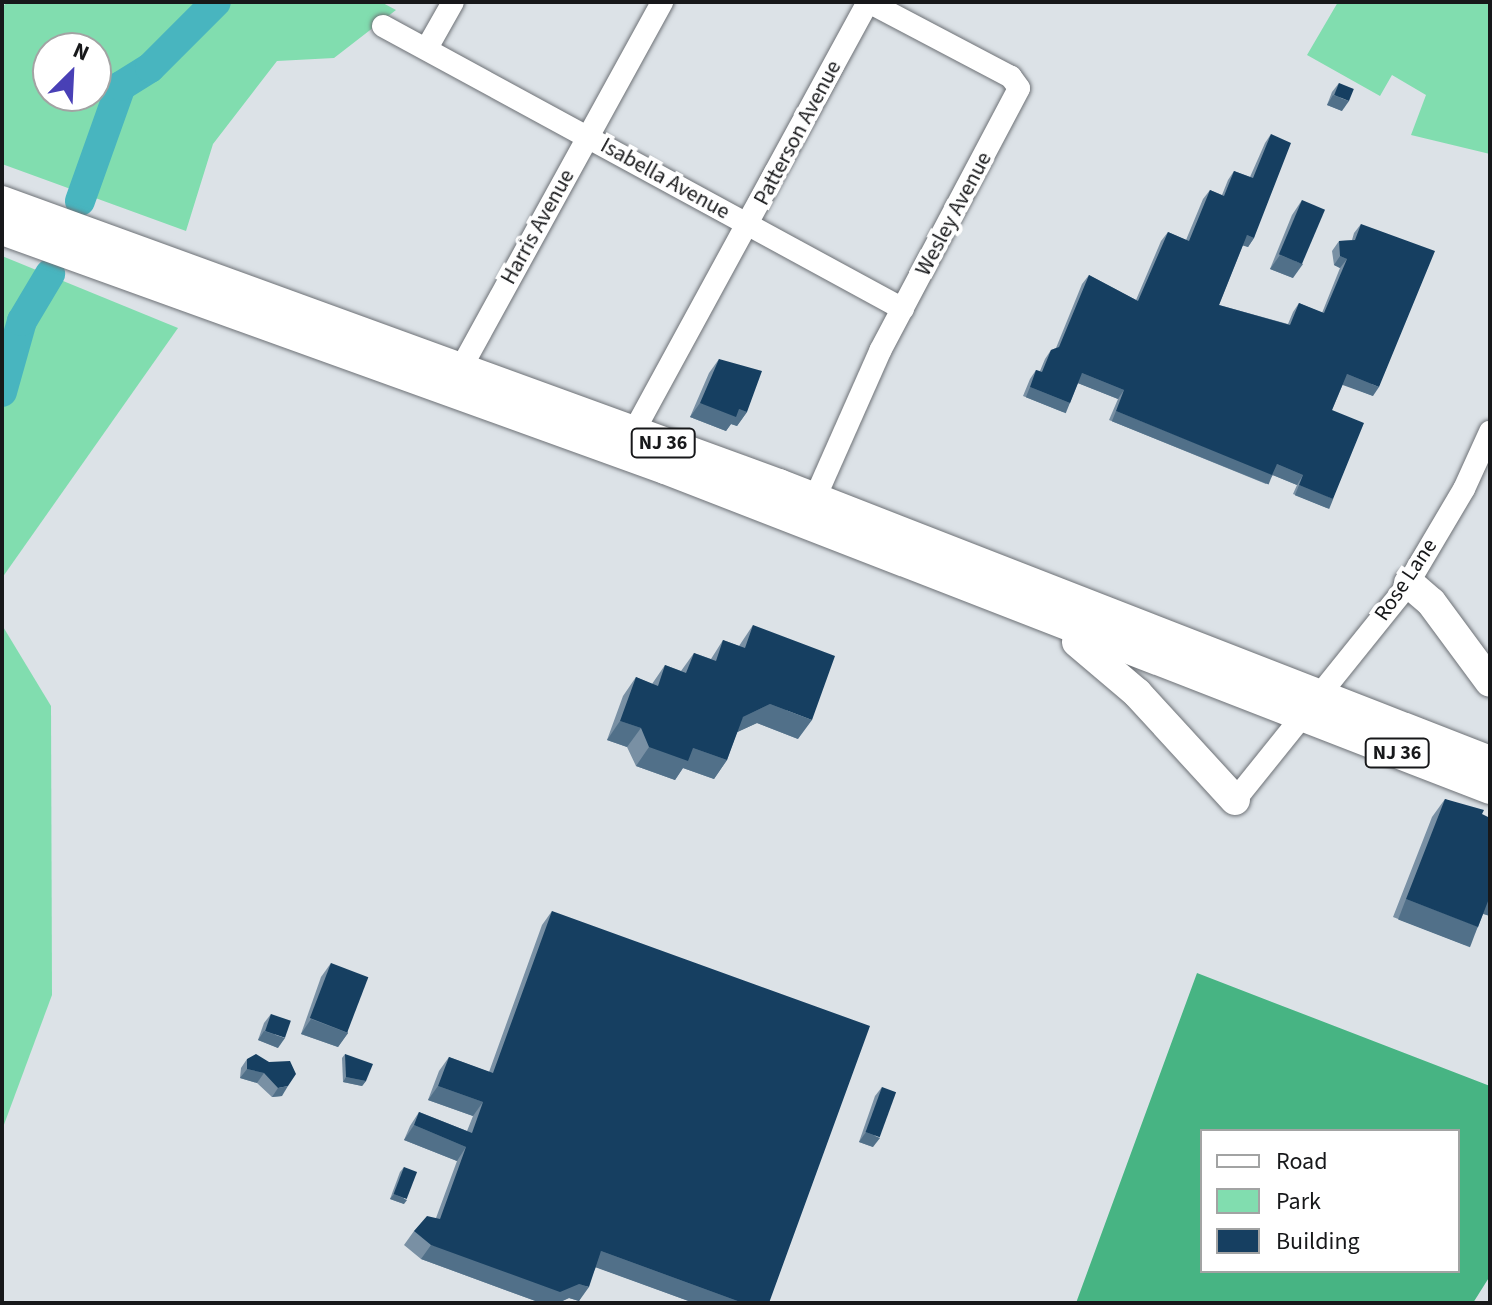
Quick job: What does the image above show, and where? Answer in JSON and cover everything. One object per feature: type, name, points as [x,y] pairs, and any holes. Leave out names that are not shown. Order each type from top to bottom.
[{"type":"highway","name":"NJ 36","points":[[2,201],[815,498],[1312,707],[1490,789]]},
{"type":"highway","name":"NJ 36","points":[[2,230],[665,469],[1042,619],[1490,761]]},
{"type":"highway","points":[[1409,583],[1431,602],[1490,682]]},
{"type":"highway","points":[[1042,619],[1100,657],[1235,800]]},
{"type":"street","points":[[427,48],[453,2]]},
{"type":"street","name":"Harris Avenue","points":[[461,368],[662,2]]},
{"type":"street","name":"Patterson Avenue","points":[[634,431],[869,2]]},
{"type":"street","name":"Wesley Avenue","points":[[815,498],[854,403],[1019,88],[1011,77],[869,2]]},
{"type":"street","name":"Isabella Avenue","points":[[383,26],[903,309]]},
{"type":"street","name":"Rose Lane","points":[[1235,800],[1409,583],[1490,432]]},
{"type":"green space","points":[[8,2],[381,2],[396,10],[334,58],[277,61],[213,144],[186,231],[2,164],[2,7]]},
{"type":"green space","points":[[1338,2],[1490,2],[1490,154],[1411,135],[1426,95],[1392,75],[1380,96],[1307,55]]},
{"type":"green space","points":[[2,256],[178,328],[2,578]]},
{"type":"green space","points":[[2,625],[51,706],[52,995],[2,1130]]},
{"type":"green space","points":[[1197,973],[1490,1086],[1490,1276],[1473,1303],[1076,1303]]},
{"type":"building","points":[[1339,83],[1354,89],[1349,101],[1334,95]]},
{"type":"building","points":[[1271,134],[1291,143],[1254,238],[1247,235],[1219,305],[1290,325],[1299,303],[1324,313],[1347,259],[1340,256],[1339,241],[1355,240],[1361,224],[1435,251],[1379,387],[1347,374],[1332,410],[1364,423],[1333,499],[1299,485],[1303,475],[1277,464],[1272,475],[1116,411],[1124,390],[1082,373],[1070,403],[1030,387],[1036,370],[1042,372],[1051,350],[1059,347],[1089,275],[1138,301],[1168,232],[1189,241],[1210,190],[1224,196],[1234,171],[1253,178]]},
{"type":"building","points":[[1302,200],[1325,210],[1302,264],[1279,254]]},
{"type":"building","points":[[719,359],[762,371],[747,412],[739,409],[736,417],[700,403]]},
{"type":"building","points":[[753,625],[835,656],[812,720],[770,704],[743,717],[727,760],[693,748],[688,761],[649,747],[641,728],[620,721],[636,677],[658,686],[665,665],[686,673],[694,653],[716,661],[723,640],[745,648]]},
{"type":"building","points":[[1445,799],[1484,810],[1482,814],[1490,818],[1490,896],[1478,927],[1406,899]]},
{"type":"building","points":[[552,911],[870,1026],[769,1303],[743,1303],[601,1251],[589,1287],[579,1284],[560,1292],[431,1245],[414,1231],[427,1216],[440,1219],[466,1147],[414,1125],[419,1112],[472,1133],[483,1102],[438,1086],[449,1057],[493,1073]]},
{"type":"building","points":[[331,963],[368,977],[347,1032],[310,1018]]},
{"type":"building","points":[[271,1014],[291,1021],[285,1038],[265,1031]]},
{"type":"building","points":[[256,1054],[269,1062],[290,1061],[296,1074],[288,1086],[278,1088],[264,1073],[247,1069],[247,1059]]},
{"type":"building","points":[[345,1054],[373,1064],[366,1081],[346,1077]]},
{"type":"building","points":[[882,1087],[896,1092],[880,1137],[866,1132]]},
{"type":"building","points":[[404,1167],[417,1172],[407,1199],[394,1194]]},
{"type":"waterway","points":[[80,201],[121,86],[150,68],[216,2]]},
{"type":"waterway","points":[[2,392],[22,321],[50,274]]}]
